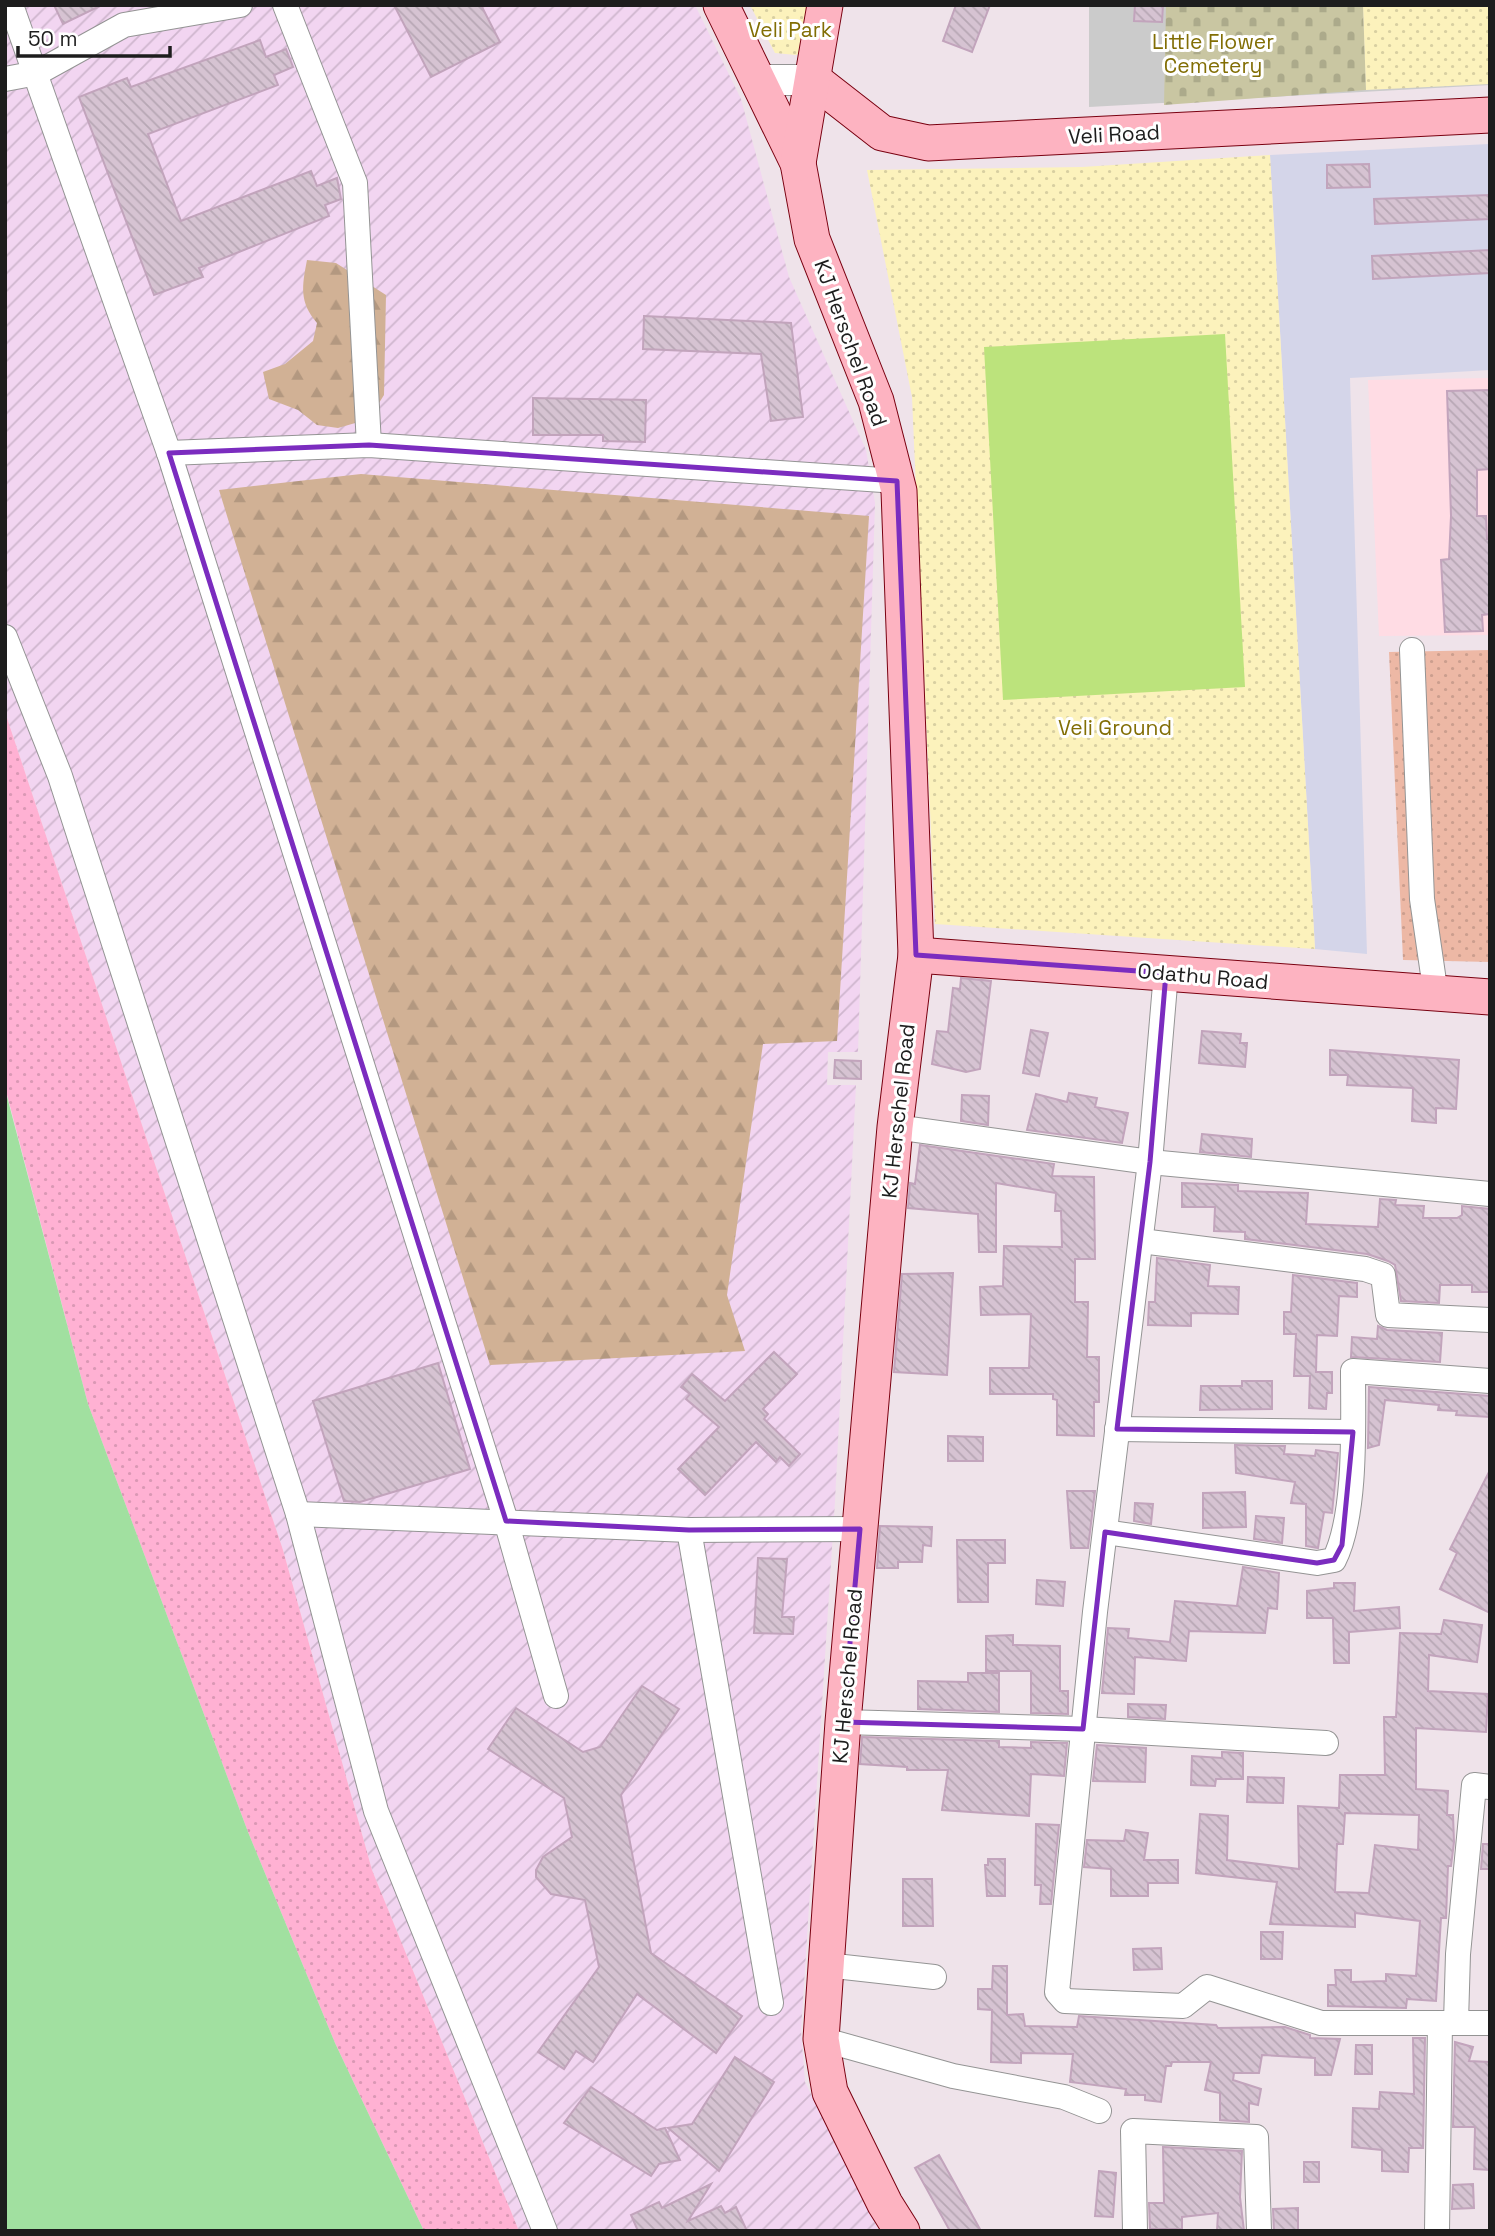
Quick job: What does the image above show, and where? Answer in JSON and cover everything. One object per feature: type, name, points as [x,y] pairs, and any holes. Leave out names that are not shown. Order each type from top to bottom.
[{"type":"main road","name":"KJ Herschel Road","points":[[721,5],[798,163],[812,239],[876,401],[897,481],[916,955],[895,1127],[843,1722],[821,2039],[830,2092],[885,2204],[902,2231]]},
{"type":"main road","points":[[798,163],[825,5]]},
{"type":"main road","name":"Veli Road","points":[[814,80],[882,133],[928,144],[1490,115]]},
{"type":"main road","name":"Odathu Road","points":[[916,955],[1490,997]]},
{"type":"street","points":[[11,5],[169,453],[506,1521],[556,1696]]},
{"type":"street","points":[[5,79],[37,73],[124,25],[240,5]]},
{"type":"street","points":[[285,5],[355,183],[369,445]]},
{"type":"street","points":[[757,80],[814,80]]},
{"type":"street","points":[[169,453],[369,445],[897,481]]},
{"type":"street","points":[[5,637],[60,776],[298,1514],[376,1811],[545,2231]]},
{"type":"street","points":[[1412,650],[1422,900],[1436,995]]},
{"type":"street","points":[[1166,973],[1150,1162],[1083,1728],[1057,1992],[1065,2001],[1183,2006],[1207,1987],[1321,2023],[1490,2023]]},
{"type":"street","points":[[895,1127],[1150,1162],[1490,1194]]},
{"type":"street","points":[[1140,1241],[1365,1269],[1383,1275],[1388,1315],[1490,1320]]},
{"type":"street","points":[[1105,1532],[1317,1563],[1335,1560],[1342,1545],[1353,1432],[1353,1371],[1490,1381]]},
{"type":"street","points":[[1117,1429],[1353,1432]]},
{"type":"street","points":[[298,1514],[689,1530],[860,1529]]},
{"type":"street","points":[[689,1530],[771,2003]]},
{"type":"street","points":[[843,1722],[1083,1728],[1326,1743]]},
{"type":"street","points":[[1437,2231],[1448,2022],[1474,1785],[1490,1787]]},
{"type":"street","points":[[825,1965],[934,1977]]},
{"type":"street","points":[[821,2039],[953,2076],[1064,2097],[1099,2111]]},
{"type":"street","points":[[1135,2231],[1133,2132],[1256,2137],[1259,2231]]},
{"type":"highlighted area","points":[[369,445],[897,481],[916,955],[1166,973],[1150,1162],[1117,1429],[1353,1432],[1342,1545],[1334,1560],[1317,1563],[1105,1532],[1083,1729],[843,1722],[860,1529],[689,1530],[506,1521],[169,453]]},
{"type":"shaded area","points":[[5,5],[695,5],[741,99],[789,277],[866,450],[875,503],[858,1052],[828,1052],[827,1085],[856,1085],[835,1501],[801,2031],[805,2082],[879,2231],[519,2231],[372,1870],[283,1550],[5,712]]},
{"type":"shaded area","points":[[1089,5],[1490,5],[1490,85],[1089,107]]},
{"type":"shaded area","points":[[1489,144],[1490,370],[1350,378],[1367,954],[1315,949],[1270,155]]},
{"type":"shaded area","points":[[1225,334],[1245,687],[1003,700],[984,347]]},
{"type":"shaded area","points":[[1490,378],[1490,635],[1379,636],[1368,380]]},
{"type":"shaded area","points":[[1490,650],[1490,962],[1403,960],[1389,652]]},
{"type":"shaded area","points":[[5,1089],[88,1404],[248,1832],[335,2043],[424,2231],[5,2231]]},
{"type":"green space","name":"Veli Park","points":[[750,5],[815,5],[809,48],[796,55],[775,53]]},
{"type":"green space","name":"Little Flower Cemetery","points":[[1166,5],[1363,5],[1366,90],[1164,105]]},
{"type":"green space","points":[[1363,5],[1490,5],[1490,84],[1366,90]]},
{"type":"green space","name":"Veli Ground","points":[[1270,155],[1315,949],[935,924],[912,397],[867,170],[1082,167]]},
{"type":"green space","points":[[307,260],[336,263],[386,295],[384,395],[369,419],[338,428],[317,425],[298,410],[269,399],[263,372],[285,364],[313,341],[317,323],[307,308],[303,293]]},
{"type":"green space","points":[[361,474],[869,516],[837,1041],[763,1044],[727,1295],[745,1351],[490,1365],[219,490]]},
{"type":"sand","points":[[5,712],[283,1550],[372,1870],[519,2231],[424,2231],[335,2043],[248,1832],[88,1404],[5,1087]]},
{"type":"building","points":[[54,5],[102,5],[63,24]]},
{"type":"building","points":[[394,5],[481,5],[500,42],[431,77]]},
{"type":"building","points":[[956,5],[990,5],[972,52],[943,41]]},
{"type":"building","points":[[1135,5],[1163,5],[1162,22],[1134,21]]},
{"type":"building","points":[[260,40],[266,57],[286,49],[293,67],[274,75],[278,85],[148,134],[181,221],[311,171],[317,186],[337,178],[341,199],[325,205],[329,216],[199,268],[203,277],[154,295],[79,97],[127,78],[131,87]]},
{"type":"building","points":[[1369,164],[1370,187],[1327,188],[1327,165]]},
{"type":"building","points":[[1490,195],[1490,219],[1375,224],[1374,199]]},
{"type":"building","points":[[1490,250],[1490,273],[1373,279],[1372,256]]},
{"type":"building","points":[[644,316],[791,323],[803,417],[771,421],[761,354],[643,349]]},
{"type":"building","points":[[1490,390],[1490,469],[1477,470],[1477,516],[1486,516],[1487,539],[1490,539],[1490,614],[1482,615],[1483,631],[1445,632],[1441,560],[1449,559],[1451,516],[1447,391]]},
{"type":"building","points":[[533,398],[646,400],[645,442],[603,441],[603,435],[533,435]]},
{"type":"building","points":[[961,978],[991,981],[980,1069],[966,1072],[932,1064],[937,1031],[948,1032],[953,988],[960,989]]},
{"type":"building","points":[[1031,1030],[1048,1033],[1039,1076],[1023,1073]]},
{"type":"building","points":[[1202,1031],[1241,1034],[1240,1043],[1247,1043],[1245,1067],[1199,1063]]},
{"type":"building","points":[[1330,1050],[1459,1060],[1456,1109],[1436,1108],[1436,1123],[1412,1121],[1413,1088],[1347,1085],[1348,1075],[1330,1075]]},
{"type":"building","points":[[835,1060],[861,1061],[861,1079],[834,1078]]},
{"type":"building","points":[[1069,1093],[1097,1098],[1095,1107],[1128,1113],[1122,1143],[1027,1130],[1036,1094],[1067,1102]]},
{"type":"building","points":[[962,1095],[989,1096],[988,1125],[961,1121]]},
{"type":"building","points":[[1202,1134],[1252,1139],[1251,1157],[1200,1152]]},
{"type":"building","points":[[920,1145],[1054,1164],[1052,1176],[1094,1177],[1095,1259],[1075,1259],[1075,1302],[1088,1302],[1087,1357],[1099,1357],[1099,1402],[1094,1402],[1094,1436],[1057,1435],[1057,1400],[1053,1399],[1053,1394],[990,1394],[990,1368],[1029,1368],[1031,1314],[981,1315],[980,1287],[1003,1286],[1004,1246],[1062,1247],[1061,1211],[1055,1211],[1056,1193],[996,1183],[996,1252],[979,1252],[978,1214],[908,1208],[910,1183],[915,1184]]},
{"type":"building","points":[[1182,1183],[1238,1185],[1238,1191],[1308,1193],[1306,1224],[1378,1227],[1380,1199],[1396,1200],[1395,1205],[1424,1206],[1423,1218],[1457,1218],[1462,1215],[1462,1206],[1490,1209],[1490,1292],[1472,1292],[1472,1285],[1440,1285],[1439,1303],[1401,1301],[1395,1265],[1388,1261],[1367,1254],[1245,1239],[1245,1232],[1214,1231],[1215,1207],[1182,1207]]},
{"type":"building","points":[[1157,1258],[1210,1265],[1208,1286],[1239,1287],[1238,1314],[1191,1313],[1191,1326],[1148,1325],[1149,1302],[1155,1302]]},
{"type":"building","points":[[953,1273],[947,1375],[894,1372],[902,1274]]},
{"type":"building","points":[[1293,1275],[1357,1283],[1357,1297],[1339,1296],[1337,1336],[1317,1335],[1316,1372],[1332,1372],[1332,1393],[1327,1393],[1326,1409],[1309,1408],[1310,1376],[1294,1376],[1296,1334],[1284,1334],[1284,1312],[1291,1312]]},
{"type":"building","points":[[1378,1326],[1387,1330],[1442,1333],[1440,1362],[1351,1357],[1352,1337],[1377,1339]]},
{"type":"building","points":[[774,1352],[797,1374],[763,1409],[768,1414],[764,1419],[800,1454],[789,1466],[780,1457],[776,1462],[756,1442],[705,1495],[678,1469],[719,1427],[686,1399],[690,1394],[681,1387],[692,1374],[725,1401]]},
{"type":"building","points":[[438,1363],[470,1469],[360,1502],[344,1501],[313,1401]]},
{"type":"building","points":[[1242,1381],[1272,1381],[1272,1409],[1200,1410],[1201,1386],[1242,1386]]},
{"type":"building","points":[[1369,1387],[1490,1396],[1490,1417],[1456,1415],[1457,1411],[1438,1410],[1439,1405],[1385,1400],[1379,1445],[1368,1448]]},
{"type":"building","points":[[948,1436],[983,1437],[983,1461],[948,1461]]},
{"type":"building","points":[[1235,1445],[1285,1446],[1284,1454],[1315,1456],[1316,1450],[1338,1453],[1332,1513],[1324,1512],[1318,1548],[1306,1546],[1306,1504],[1291,1503],[1295,1482],[1236,1473]]},
{"type":"building","points":[[1490,1470],[1490,1613],[1440,1589],[1457,1553],[1450,1549]]},
{"type":"building","points":[[1067,1491],[1095,1491],[1088,1548],[1071,1548]]},
{"type":"building","points":[[1245,1492],[1246,1527],[1203,1528],[1203,1493]]},
{"type":"building","points":[[1135,1503],[1153,1504],[1151,1524],[1134,1521]]},
{"type":"building","points":[[1256,1516],[1284,1518],[1282,1543],[1254,1539]]},
{"type":"building","points":[[880,1526],[932,1527],[931,1546],[923,1545],[922,1562],[898,1562],[898,1568],[877,1568]]},
{"type":"building","points":[[957,1540],[1005,1540],[1005,1563],[988,1563],[988,1602],[958,1602]]},
{"type":"building","points":[[758,1558],[787,1559],[782,1617],[794,1617],[793,1634],[754,1633]]},
{"type":"building","points":[[1243,1567],[1279,1573],[1277,1609],[1268,1608],[1265,1633],[1189,1631],[1186,1661],[1135,1657],[1134,1694],[1102,1693],[1108,1628],[1129,1629],[1128,1638],[1170,1642],[1175,1601],[1237,1606]]},
{"type":"building","points":[[1037,1580],[1065,1582],[1063,1606],[1036,1604]]},
{"type":"building","points":[[1334,1583],[1355,1583],[1354,1611],[1399,1607],[1400,1628],[1349,1632],[1349,1663],[1334,1663],[1333,1618],[1307,1618],[1307,1591],[1334,1588]]},
{"type":"building","points":[[1444,1620],[1482,1625],[1477,1662],[1429,1655],[1428,1691],[1488,1694],[1486,1732],[1416,1728],[1416,1789],[1448,1791],[1447,1815],[1453,1815],[1454,1842],[1451,1866],[1448,1866],[1446,1918],[1441,1918],[1436,2001],[1407,1999],[1406,2008],[1328,2006],[1328,1985],[1336,1985],[1335,1970],[1351,1970],[1351,1982],[1386,1981],[1386,1974],[1416,1976],[1420,1921],[1355,1913],[1355,1927],[1270,1924],[1277,1882],[1196,1873],[1200,1814],[1228,1816],[1227,1860],[1299,1869],[1298,1806],[1339,1808],[1340,1775],[1385,1775],[1384,1717],[1396,1717],[1400,1633],[1441,1634]],"holes":[[[1345,1813],[1419,1815],[1418,1850],[1375,1845],[1369,1893],[1335,1892],[1337,1844],[1343,1844]]]},
{"type":"building","points":[[1013,1635],[1013,1645],[1060,1646],[1060,1691],[1068,1691],[1068,1714],[1031,1713],[1031,1671],[986,1671],[986,1636]]},
{"type":"building","points":[[968,1673],[999,1673],[999,1712],[918,1709],[918,1681],[968,1682]]},
{"type":"building","points":[[642,1686],[679,1709],[621,1795],[651,1953],[742,2016],[716,2053],[637,1994],[593,2062],[576,2051],[564,2069],[538,2052],[599,1967],[585,1900],[551,1894],[536,1877],[536,1870],[543,1857],[572,1837],[564,1798],[488,1749],[516,1708],[583,1752],[600,1747]]},
{"type":"building","points":[[1128,1704],[1166,1705],[1165,1719],[1128,1717]]},
{"type":"building","points":[[862,1737],[999,1741],[999,1747],[1031,1748],[1031,1742],[1067,1743],[1064,1776],[1031,1774],[1029,1816],[942,1810],[948,1770],[907,1770],[907,1767],[860,1764]]},
{"type":"building","points":[[1097,1745],[1146,1748],[1145,1782],[1093,1781]]},
{"type":"building","points":[[1222,1752],[1243,1753],[1243,1779],[1216,1779],[1215,1786],[1191,1785],[1192,1756],[1222,1758]]},
{"type":"building","points":[[1248,1777],[1284,1778],[1283,1803],[1247,1802]]},
{"type":"building","points":[[1036,1824],[1059,1825],[1051,1904],[1040,1904],[1041,1885],[1035,1885]]},
{"type":"building","points":[[1126,1830],[1148,1833],[1144,1860],[1178,1860],[1178,1883],[1148,1883],[1148,1896],[1111,1896],[1111,1869],[1084,1867],[1087,1840],[1124,1841]]},
{"type":"building","points":[[1483,1844],[1490,1844],[1490,1869],[1481,1869]]},
{"type":"building","points":[[988,1859],[1005,1859],[1005,1896],[987,1896],[985,1865],[988,1865]]},
{"type":"building","points":[[903,1879],[932,1879],[933,1926],[903,1926]]},
{"type":"building","points":[[1261,1932],[1283,1932],[1282,1959],[1261,1959]]},
{"type":"building","points":[[1161,1948],[1162,1969],[1134,1970],[1133,1949]]},
{"type":"building","points":[[993,1966],[1007,1966],[1007,2015],[1023,2014],[1025,2026],[1077,2027],[1079,2016],[1216,2025],[1218,2028],[1285,2027],[1310,2035],[1310,2038],[1340,2039],[1331,2075],[1315,2075],[1315,2058],[1262,2055],[1259,2073],[1234,2073],[1233,2080],[1261,2089],[1258,2105],[1249,2103],[1249,2122],[1220,2120],[1220,2093],[1205,2090],[1211,2062],[1172,2062],[1171,2066],[1166,2066],[1161,2102],[1145,2100],[1145,2095],[1125,2095],[1126,2089],[1070,2082],[1073,2054],[1021,2053],[1021,2063],[991,2062],[992,2010],[978,2009],[978,1989],[992,1989]]},
{"type":"building","points":[[1413,2038],[1425,2038],[1423,2148],[1409,2148],[1408,2172],[1382,2171],[1382,2150],[1352,2147],[1353,2108],[1379,2109],[1380,2092],[1414,2094]]},
{"type":"building","points":[[1455,2042],[1473,2047],[1469,2061],[1490,2062],[1490,2170],[1474,2169],[1475,2127],[1453,2127]]},
{"type":"building","points":[[1356,2045],[1372,2045],[1372,2074],[1355,2074]]},
{"type":"building","points":[[735,2057],[774,2082],[719,2171],[668,2128],[692,2124]]},
{"type":"building","points":[[591,2087],[657,2130],[665,2128],[680,2160],[659,2164],[651,2176],[564,2123]]},
{"type":"building","points":[[1163,2147],[1242,2151],[1240,2197],[1244,2231],[1217,2231],[1218,2213],[1182,2217],[1182,2229],[1150,2229],[1149,2203],[1164,2203]]},
{"type":"building","points":[[939,2155],[981,2231],[950,2231],[915,2168]]},
{"type":"building","points":[[1304,2162],[1319,2162],[1319,2182],[1304,2182]]},
{"type":"building","points":[[1099,2171],[1116,2173],[1113,2217],[1095,2216]]},
{"type":"building","points":[[711,2184],[688,2221],[721,2206],[725,2213],[736,2207],[747,2231],[638,2231],[631,2215],[659,2202],[662,2208]]},
{"type":"building","points":[[1473,2184],[1474,2208],[1452,2209],[1453,2185]]},
{"type":"building","points":[[1298,2208],[1298,2231],[1274,2231],[1273,2209]]}]
